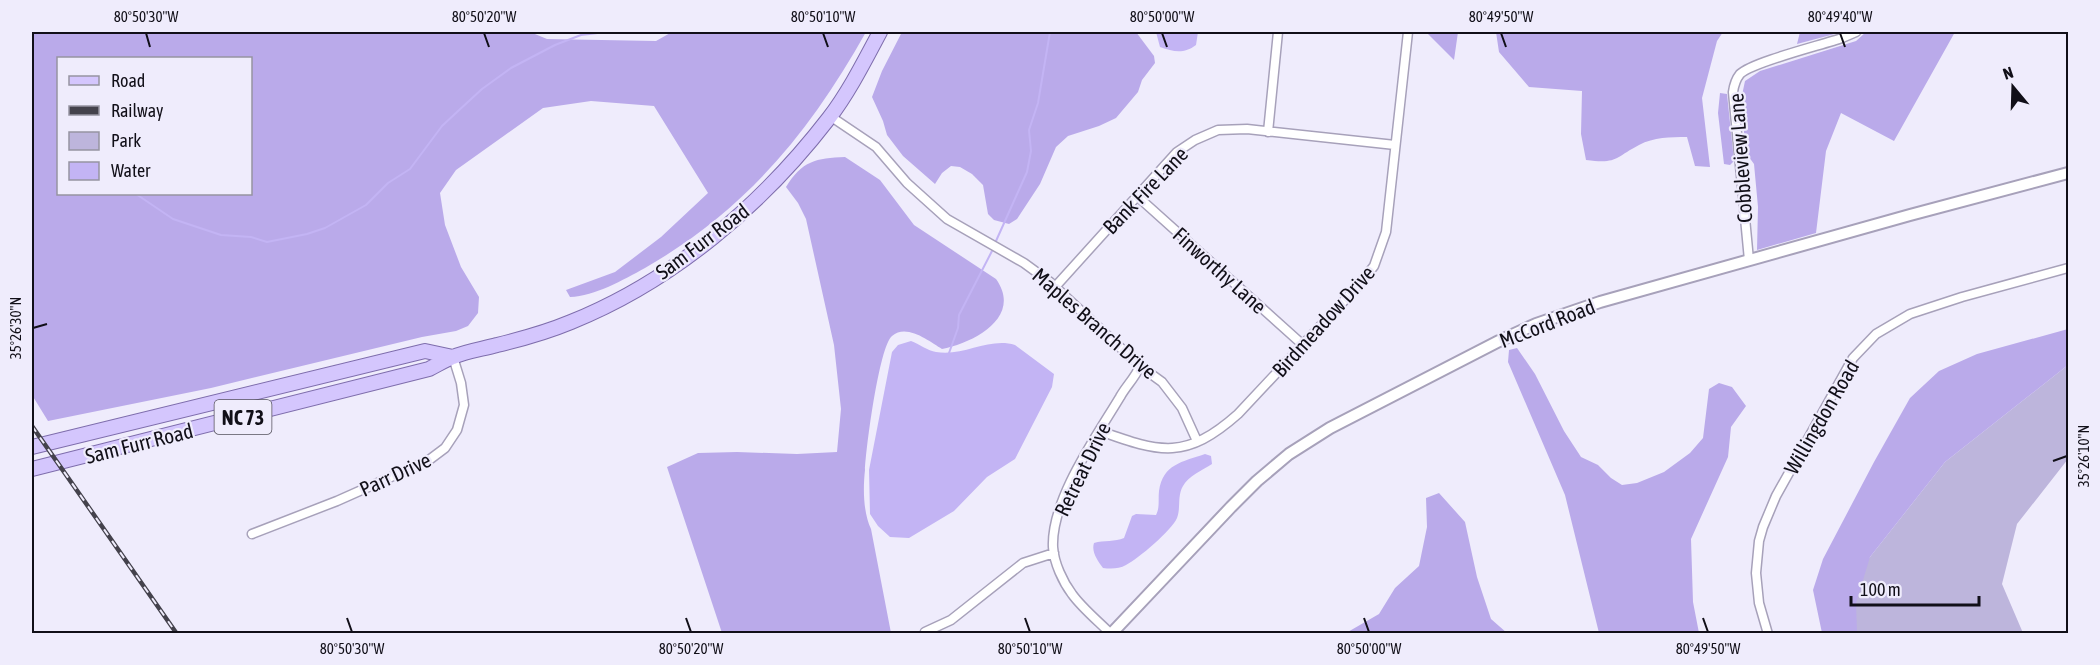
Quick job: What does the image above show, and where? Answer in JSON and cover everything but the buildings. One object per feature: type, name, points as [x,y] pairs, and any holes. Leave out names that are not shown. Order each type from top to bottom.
[{"type":"main road","name":"Sam Furr Road","points":[[32,470],[429,369],[453,357],[515,341],[573,321],[606,305],[662,273],[718,233],[757,198],[830,116],[880,32]]},
{"type":"main road","name":"Sam Furr Road","points":[[32,447],[425,351],[453,357]]},
{"type":"street","points":[[1268,132],[1278,32]]},
{"type":"street","name":"Birdmeadow Drive","points":[[1100,431],[1141,446],[1166,449],[1186,446],[1220,430],[1303,345],[1374,266],[1386,232],[1408,32]]},
{"type":"street","name":"Cobbleview Lane","points":[[1749,260],[1733,92],[1736,80],[1745,70],[1754,66],[1842,39],[1856,32]]},
{"type":"street","name":"Maples Branch Drive","points":[[830,116],[876,147],[908,183],[947,219],[1036,270],[1055,286],[1140,366],[1162,382],[1173,395],[1197,441]]},
{"type":"street","name":"Bank Fire Lane","points":[[1055,286],[1177,152],[1195,140],[1218,130],[1247,129],[1395,145]]},
{"type":"street","name":"McCord Road","points":[[1111,633],[1257,481],[1289,454],[1330,429],[1499,340],[1536,324],[1600,302],[2068,173]]},
{"type":"street","name":"Finworthy Lane","points":[[1137,196],[1303,345]]},
{"type":"street","name":"Willingdon Road","points":[[1768,633],[1759,603],[1756,573],[1759,541],[1763,527],[1776,496],[1852,358],[1876,334],[1910,314],[2068,268]]},
{"type":"street","name":"Parr Drive","points":[[252,534],[347,497],[429,460],[445,448],[457,430],[464,405],[461,382],[453,357]]},
{"type":"street","name":"Retreat Drive","points":[[1111,633],[1072,595],[1059,570],[1054,553],[1055,528],[1061,505],[1100,431],[1122,393],[1137,375],[1140,366]]},
{"type":"street","points":[[925,632],[951,620],[1023,562],[1054,553]]},
{"type":"green space","points":[[2068,365],[2068,459],[2017,524],[2002,584],[2023,633],[1852,633],[1840,599],[1945,462]]},
{"type":"shaded area","points":[[32,32],[530,32],[547,39],[656,41],[672,32],[866,32],[822,103],[772,166],[745,194],[681,245],[609,287],[589,294],[570,297],[566,290],[615,272],[661,237],[708,193],[654,106],[591,101],[543,108],[456,170],[440,193],[445,225],[461,267],[479,297],[478,313],[468,326],[456,331],[422,337],[211,388],[48,421],[32,395]]},
{"type":"shaded area","points":[[902,32],[1136,32],[1154,56],[1155,63],[1142,80],[1138,92],[1116,118],[1068,136],[1056,147],[1040,184],[1017,219],[1009,224],[994,220],[988,214],[983,185],[972,174],[960,167],[951,166],[942,173],[935,184],[903,156],[887,135],[872,97],[882,71]]},
{"type":"shaded area","points":[[1427,32],[1458,32],[1454,60],[1428,34]]},
{"type":"shaded area","points":[[1496,32],[1723,32],[1717,41],[1702,98],[1710,167],[1695,166],[1687,137],[1650,140],[1610,160],[1586,160],[1581,134],[1582,91],[1529,87],[1499,52]]},
{"type":"shaded area","points":[[1800,32],[1842,32],[1797,44]]},
{"type":"shaded area","points":[[1866,32],[1955,32],[1894,141],[1841,113],[1826,151],[1816,233],[1757,250],[1758,207],[1754,164],[1746,153],[1741,100],[1745,81],[1760,71],[1856,41]]},
{"type":"shaded area","points":[[1720,93],[1727,94],[1734,161],[1730,165],[1724,164],[1718,113]]},
{"type":"shaded area","points":[[845,157],[880,180],[914,225],[996,279],[1003,293],[1003,305],[999,316],[991,326],[968,341],[942,349],[918,335],[898,333],[892,336],[882,358],[866,458],[864,492],[866,515],[871,529],[891,633],[722,633],[667,467],[698,453],[837,452],[841,409],[834,345],[806,219],[786,187],[804,166],[826,158]]},
{"type":"shaded area","points":[[2068,329],[2068,365],[1945,462],[1870,557],[1856,603],[1857,633],[1822,633],[1813,590],[1823,559],[1910,398],[1939,371],[1977,354]]},
{"type":"shaded area","points":[[1517,348],[1535,374],[1564,431],[1581,457],[1598,465],[1622,485],[1637,483],[1664,472],[1690,453],[1703,438],[1709,389],[1719,383],[1732,387],[1746,406],[1731,427],[1728,457],[1691,539],[1693,602],[1699,633],[1599,633],[1565,495],[1508,362],[1509,350]]},
{"type":"shaded area","points":[[1439,493],[1465,522],[1477,577],[1491,619],[1507,633],[1346,633],[1379,614],[1395,588],[1419,566],[1427,527],[1426,498]]},
{"type":"water","points":[[1156,32],[1198,32],[1196,45],[1183,51],[1165,49],[1160,47]]},
{"type":"water","points":[[911,341],[933,351],[946,353],[995,343],[1015,345],[1054,374],[1052,387],[1015,459],[987,477],[954,511],[909,538],[890,537],[878,526],[870,514],[869,470],[892,352],[898,345]]},
{"type":"water","points":[[1205,454],[1211,456],[1212,464],[1185,482],[1180,494],[1177,518],[1169,530],[1126,565],[1103,568],[1094,553],[1094,543],[1124,538],[1132,516],[1136,514],[1156,515],[1161,482],[1169,470],[1181,462]]},
{"type":"waterway","points":[[137,195],[173,219],[221,235],[251,237],[267,242],[325,228],[366,205],[388,183],[410,169],[442,126],[482,89],[511,68],[555,45],[581,35],[606,32]]},
{"type":"waterway","points":[[627,32],[638,32]]},
{"type":"waterway","points":[[996,241],[1027,172],[1031,151],[1029,130],[1038,103],[1050,32]]},
{"type":"waterway","points":[[949,353],[958,328],[959,315],[992,251]]},
{"type":"railway","points":[[32,426],[177,634]]}]
